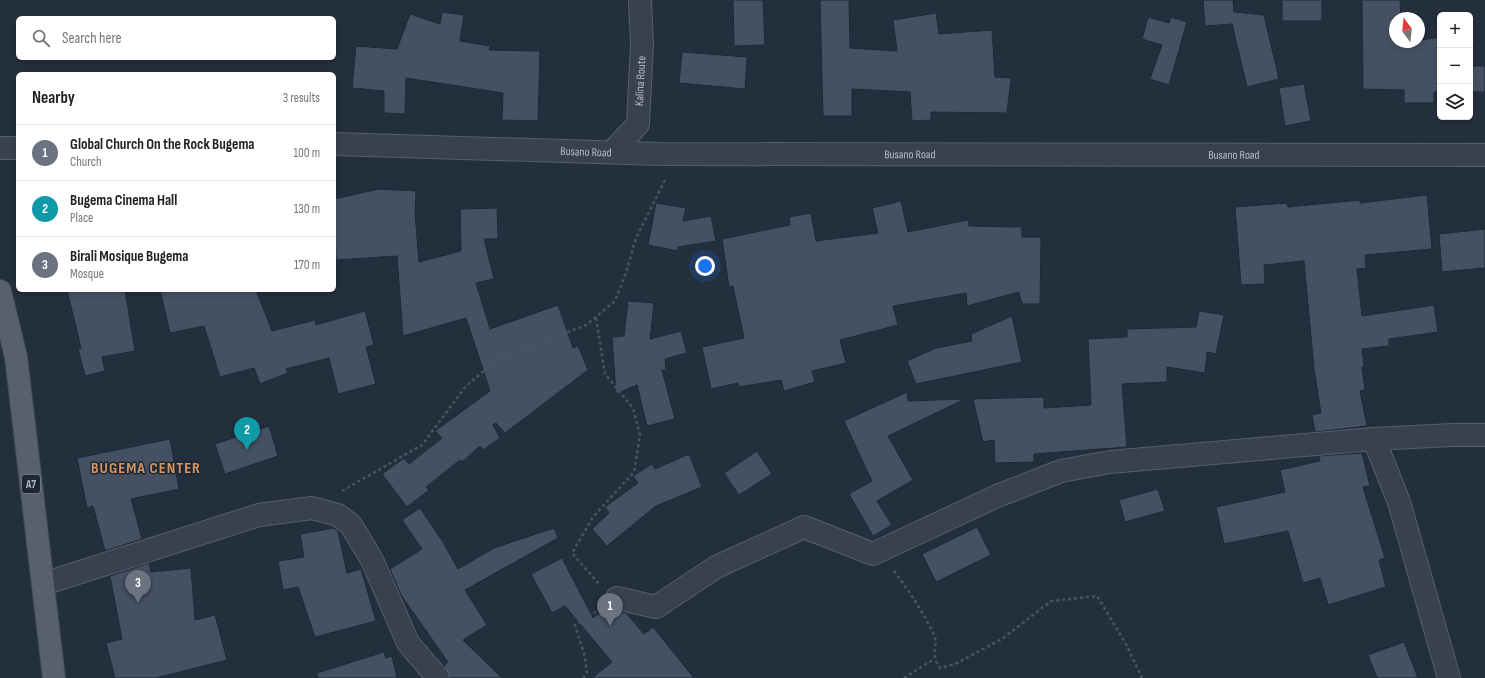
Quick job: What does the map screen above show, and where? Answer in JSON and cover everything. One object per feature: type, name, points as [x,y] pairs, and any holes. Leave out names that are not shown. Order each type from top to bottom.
[{"type":"main road","name":"A7","points":[[0,291],[16,357],[54,678]]},
{"type":"street","name":"Kalina Route","points":[[613,151],[638,124],[642,44],[640,0]]},
{"type":"street","name":"Busano Road","points":[[336,144],[613,151],[660,154],[1485,155]]},
{"type":"street","points":[[0,148],[16,148]]},
{"type":"street","points":[[617,598],[656,607],[716,567],[804,527],[873,554],[997,496],[1061,471],[1110,462],[1374,439],[1452,435],[1485,436]]},
{"type":"street","points":[[1374,439],[1398,502],[1449,678]]},
{"type":"street","points":[[43,584],[259,515],[312,508],[338,514],[351,525],[372,560],[408,643],[438,678]]},
{"type":"path","points":[[312,508],[422,445],[466,386],[498,359],[586,325],[614,301],[626,273],[636,238],[666,180],[660,154]]},
{"type":"path","points":[[582,678],[587,673],[584,653],[576,625],[617,598],[604,590],[572,552],[594,517],[634,472],[640,435],[633,408],[605,374],[596,318]]},
{"type":"path","points":[[873,554],[890,565],[909,591],[935,637],[934,659],[940,668],[955,664],[1002,639],[1051,601],[1097,596],[1126,644],[1142,678]]},
{"type":"path","points":[[904,678],[934,659]]},
{"type":"building","points":[[733,0],[763,0],[765,45],[734,46]]},
{"type":"building","points":[[820,0],[849,0],[850,48],[897,51],[893,20],[936,13],[939,34],[992,30],[995,77],[1011,78],[1007,113],[931,112],[931,120],[912,121],[910,92],[852,89],[852,116],[823,116]]},
{"type":"building","points":[[1203,0],[1233,0],[1234,12],[1264,15],[1279,79],[1247,87],[1232,24],[1205,26]]},
{"type":"building","points":[[1282,0],[1322,0],[1322,21],[1282,21]]},
{"type":"building","points":[[1362,0],[1400,0],[1401,12],[1389,12],[1389,48],[1425,48],[1425,40],[1437,38],[1437,92],[1434,92],[1434,103],[1404,103],[1404,90],[1363,89]]},
{"type":"building","points":[[442,12],[464,15],[460,41],[490,46],[489,50],[540,51],[538,121],[502,120],[503,93],[406,78],[405,114],[384,113],[384,91],[352,88],[356,46],[397,49],[410,14],[440,24]]},
{"type":"building","points":[[1148,17],[1169,23],[1171,17],[1187,22],[1169,85],[1150,79],[1162,45],[1142,39]]},
{"type":"building","points":[[682,52],[747,57],[745,89],[679,83]]},
{"type":"building","points":[[1473,66],[1485,66],[1485,92],[1473,92]]},
{"type":"building","points":[[1304,84],[1311,121],[1285,126],[1279,88]]},
{"type":"building","points":[[379,189],[416,191],[415,213],[419,262],[461,251],[460,209],[497,208],[498,239],[484,239],[494,279],[476,283],[490,329],[558,305],[573,348],[578,346],[588,370],[505,433],[496,423],[493,425],[500,438],[483,450],[480,446],[462,462],[460,460],[426,487],[429,490],[407,507],[382,474],[404,458],[409,464],[442,438],[435,431],[490,391],[466,318],[403,336],[397,256],[336,260],[336,199]]},
{"type":"building","points":[[1427,195],[1432,249],[1365,255],[1366,268],[1357,269],[1362,316],[1434,305],[1438,332],[1389,339],[1389,346],[1362,349],[1364,367],[1362,367],[1365,390],[1360,391],[1367,426],[1315,432],[1312,415],[1321,413],[1314,369],[1304,261],[1264,265],[1265,284],[1241,285],[1235,207],[1287,203],[1288,207],[1360,200],[1360,203]]},
{"type":"building","points":[[901,201],[908,232],[968,220],[969,226],[1022,227],[1022,237],[1041,237],[1040,304],[1022,304],[1019,292],[967,306],[966,293],[893,306],[898,325],[840,340],[846,363],[812,371],[815,382],[784,391],[781,380],[739,387],[738,383],[711,389],[702,347],[744,338],[733,286],[729,287],[722,239],[790,225],[789,217],[811,213],[816,241],[878,233],[872,208]]},
{"type":"building","points":[[656,203],[686,208],[683,221],[711,216],[716,241],[678,247],[678,251],[648,245]]},
{"type":"building","points":[[1485,229],[1485,268],[1442,272],[1439,234]]},
{"type":"building","points":[[67,292],[125,292],[135,351],[102,357],[105,371],[85,376],[78,349],[81,348]]},
{"type":"building","points":[[160,292],[257,292],[272,331],[315,320],[316,325],[365,311],[374,345],[366,347],[376,384],[338,394],[329,358],[286,369],[288,373],[260,384],[254,368],[220,377],[204,326],[170,333]]},
{"type":"building","points":[[628,301],[654,303],[650,339],[681,331],[687,353],[665,359],[666,370],[662,370],[675,419],[647,426],[637,385],[616,394],[612,337],[624,336]]},
{"type":"building","points":[[1199,311],[1224,315],[1216,354],[1207,352],[1205,373],[1167,367],[1167,382],[1122,384],[1127,447],[1034,454],[1034,462],[995,463],[994,440],[983,442],[973,399],[1044,397],[1044,408],[1091,405],[1088,339],[1127,337],[1127,329],[1196,327]]},
{"type":"building","points":[[1012,316],[1022,362],[916,384],[907,361],[936,348],[972,341],[971,334]]},
{"type":"building","points":[[907,392],[908,401],[965,399],[888,436],[913,480],[877,501],[892,525],[873,536],[849,494],[872,481],[844,421]]},
{"type":"building","points":[[269,426],[278,456],[225,474],[215,444]]},
{"type":"building","points":[[170,439],[179,489],[131,499],[142,539],[105,551],[93,506],[87,508],[77,458]]},
{"type":"building","points":[[757,451],[772,474],[739,495],[724,473]]},
{"type":"building","points":[[1362,453],[1370,486],[1363,487],[1385,558],[1379,560],[1386,587],[1328,605],[1320,578],[1303,583],[1288,531],[1224,544],[1216,507],[1285,492],[1280,470],[1320,461],[1319,456]]},
{"type":"building","points":[[689,454],[702,487],[656,506],[607,546],[592,529],[609,513],[605,507],[638,483],[633,476],[652,464],[655,469]]},
{"type":"building","points":[[1158,489],[1165,511],[1125,522],[1119,500]]},
{"type":"building","points":[[420,508],[443,542],[458,569],[494,548],[554,528],[558,538],[465,590],[487,625],[463,640],[502,678],[450,678],[444,666],[448,662],[401,595],[390,569],[422,549],[402,520]]},
{"type":"building","points":[[977,527],[991,555],[936,582],[922,554]]},
{"type":"building","points":[[334,528],[338,531],[347,573],[361,569],[376,621],[315,637],[298,587],[283,590],[278,561],[304,557],[300,534]]},
{"type":"building","points":[[562,558],[593,618],[607,606],[614,610],[626,613],[644,634],[653,627],[694,678],[592,678],[612,662],[565,606],[552,613],[531,574]]},
{"type":"building","points":[[149,563],[151,572],[191,568],[195,620],[215,615],[227,660],[156,678],[115,678],[106,643],[122,639],[110,576]]},
{"type":"building","points":[[1404,642],[1418,678],[1377,678],[1368,655]]},
{"type":"building","points":[[384,652],[386,658],[392,656],[397,678],[318,678],[317,673]]},
{"type":"place","name":"Bugema Cinema Hall","points":[[247,450]]},
{"type":"place","name":"Birali Mosique Bugema","points":[[138,603]]},
{"type":"place","name":"Global Church On the Rock Bugema","points":[[610,626]]},
{"type":"district","name":"BUGEMA CENTER","points":[[146,468]]}]
